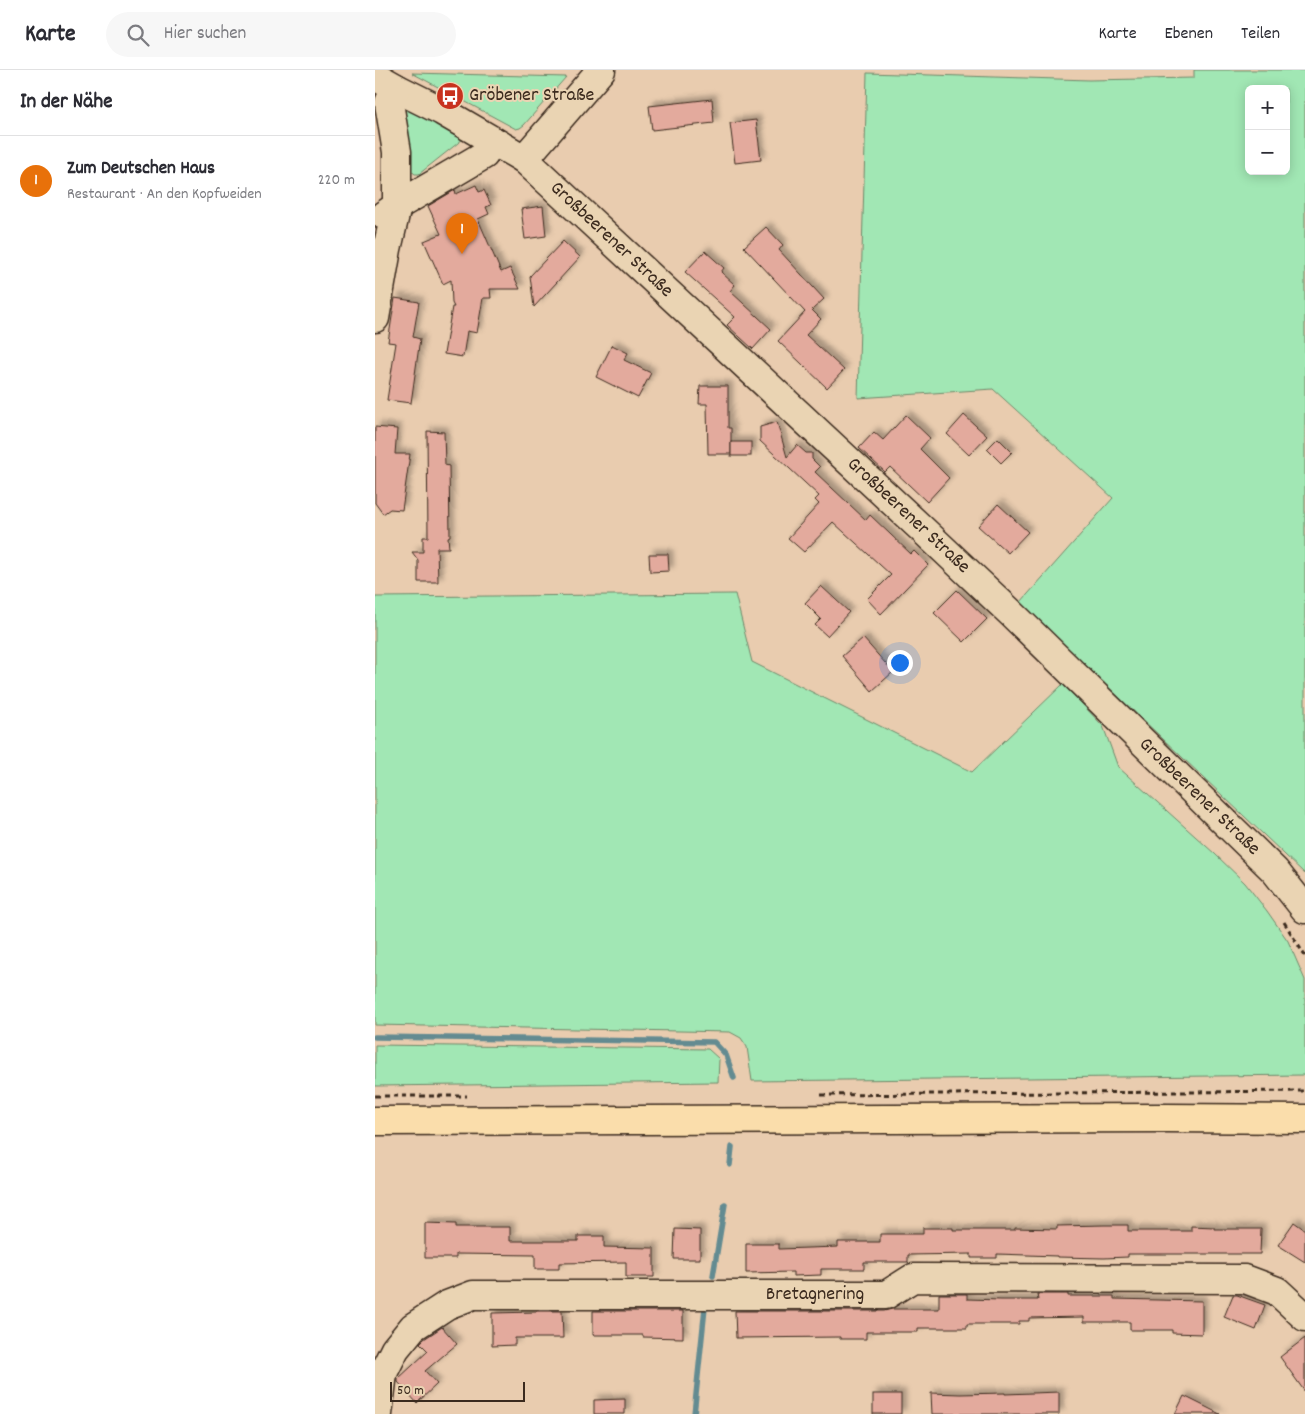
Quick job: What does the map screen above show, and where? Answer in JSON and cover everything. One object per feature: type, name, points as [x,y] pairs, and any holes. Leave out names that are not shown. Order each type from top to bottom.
[{"type":"main road","points":[[375,1121],[1165,1118],[1305,1120]]},
{"type":"street","points":[[524,159],[601,70]]},
{"type":"street","points":[[375,222],[397,206],[484,155],[493,141],[442,111],[386,82]]},
{"type":"street","points":[[375,318],[387,249],[397,206],[397,152],[386,82]]},
{"type":"street","name":"Großbeerener Straße","points":[[493,141],[524,159],[1011,613],[1275,871],[1305,909]]},
{"type":"street","name":"Bretagnering","points":[[378,1414],[383,1373],[395,1349],[413,1327],[447,1305],[473,1295],[887,1295],[913,1278],[1245,1278],[1277,1291],[1305,1316]]},
{"type":"path","points":[[821,1095],[1305,1091]]},
{"type":"path","points":[[375,1096],[474,1096]]},
{"type":"green space","points":[[1194,70],[1305,70],[1305,874],[1020,603],[1113,498],[993,389],[858,398],[867,73],[1089,80],[1194,78]]},
{"type":"green space","points":[[412,73],[566,77],[524,125],[516,129]]},
{"type":"green space","points":[[402,105],[463,139],[419,174],[415,174],[410,170]]},
{"type":"green space","points":[[735,594],[752,662],[972,772],[1063,684],[1103,726],[1118,767],[1245,883],[1288,941],[1305,980],[1305,1075],[752,1081],[747,1047],[741,1038],[730,1032],[375,1025],[375,597]]},
{"type":"green space","points":[[375,1045],[708,1049],[719,1059],[718,1082],[375,1086]]},
{"type":"building","points":[[712,99],[714,123],[652,130],[649,106]]},
{"type":"building","points":[[756,120],[761,160],[735,163],[730,123]]},
{"type":"building","points":[[476,185],[479,192],[484,190],[491,205],[486,207],[489,214],[478,219],[501,272],[510,268],[520,289],[490,289],[491,298],[483,298],[477,333],[467,331],[463,357],[444,354],[452,307],[454,307],[452,303],[451,280],[443,284],[424,241],[441,234],[428,206],[455,190],[456,194]]},
{"type":"building","points":[[543,206],[546,236],[525,239],[521,209]]},
{"type":"building","points":[[766,227],[783,245],[779,250],[824,299],[812,310],[821,319],[806,335],[844,370],[827,388],[778,341],[805,312],[744,247]]},
{"type":"building","points":[[563,241],[580,257],[534,307],[530,276]]},
{"type":"building","points":[[705,251],[724,268],[721,272],[735,285],[730,291],[771,329],[753,349],[727,325],[735,317],[685,272]]},
{"type":"building","points":[[395,298],[419,302],[413,337],[420,339],[411,403],[387,400],[396,343],[388,342]]},
{"type":"building","points":[[612,345],[628,353],[624,360],[651,373],[638,398],[596,377]]},
{"type":"building","points":[[700,386],[728,386],[728,428],[731,428],[731,454],[708,454],[707,404],[699,404]]},
{"type":"building","points":[[906,415],[930,438],[920,449],[949,478],[927,502],[890,467],[885,472],[859,448],[874,432],[883,440]]},
{"type":"building","points":[[964,415],[987,436],[969,455],[947,434]]},
{"type":"building","points":[[777,422],[787,457],[797,445],[806,453],[812,453],[812,459],[820,467],[815,472],[866,520],[870,515],[911,554],[914,551],[928,565],[881,614],[867,599],[891,575],[833,522],[804,552],[788,538],[819,504],[815,500],[819,496],[760,441],[760,427]]},
{"type":"building","points":[[375,427],[397,429],[395,454],[410,454],[402,510],[390,509],[383,514],[375,503]]},
{"type":"building","points":[[427,431],[444,432],[445,465],[449,466],[449,548],[437,548],[438,582],[418,582],[418,560],[412,552],[423,552],[423,537],[428,537]]},
{"type":"building","points":[[998,438],[1012,452],[1001,463],[987,449]]},
{"type":"building","points":[[731,442],[751,442],[751,456],[731,456]]},
{"type":"building","points":[[998,504],[1028,532],[1008,553],[978,526]]},
{"type":"building","points":[[649,554],[668,554],[669,571],[650,572]]},
{"type":"building","points":[[821,586],[849,612],[827,636],[815,625],[821,619],[805,603]]},
{"type":"building","points":[[957,590],[987,619],[964,642],[934,613]]},
{"type":"building","points":[[863,638],[893,672],[872,691],[842,656]]},
{"type":"building","points":[[1294,1222],[1305,1230],[1305,1262],[1278,1245]]},
{"type":"building","points":[[425,1223],[456,1224],[456,1227],[510,1227],[510,1241],[578,1241],[578,1236],[604,1236],[604,1247],[654,1248],[654,1277],[626,1277],[626,1262],[559,1263],[559,1269],[535,1269],[535,1255],[456,1254],[456,1258],[425,1258]]},
{"type":"building","points":[[1128,1225],[1128,1231],[1191,1231],[1191,1226],[1214,1227],[1214,1229],[1261,1229],[1260,1254],[1128,1254],[1128,1257],[1104,1258],[997,1254],[997,1258],[971,1258],[971,1254],[908,1255],[908,1262],[864,1262],[864,1269],[821,1269],[821,1275],[793,1276],[793,1272],[746,1273],[746,1244],[779,1244],[779,1249],[838,1247],[838,1242],[880,1242],[880,1234],[923,1234],[923,1228],[1015,1230],[1015,1228],[1057,1229],[1057,1226]]},
{"type":"building","points":[[675,1229],[700,1230],[700,1259],[674,1259]]},
{"type":"building","points":[[939,1294],[967,1294],[967,1299],[1001,1300],[1038,1300],[1037,1294],[1068,1294],[1068,1296],[1114,1296],[1114,1299],[1202,1301],[1202,1334],[1172,1333],[1172,1330],[1130,1330],[1130,1322],[1084,1322],[1084,1317],[1029,1318],[1029,1321],[1019,1321],[1019,1324],[967,1324],[967,1328],[918,1328],[918,1332],[866,1332],[866,1339],[840,1339],[840,1337],[736,1338],[735,1311],[939,1309]]},
{"type":"building","points":[[1233,1295],[1265,1305],[1256,1330],[1224,1317]]},
{"type":"building","points":[[562,1311],[563,1338],[515,1338],[515,1345],[492,1346],[492,1313]]},
{"type":"building","points":[[593,1311],[683,1311],[683,1338],[643,1337],[643,1335],[593,1335]]},
{"type":"building","points":[[442,1327],[457,1344],[425,1371],[437,1384],[417,1403],[398,1382],[398,1379],[428,1351],[420,1343]]},
{"type":"building","points":[[1305,1338],[1305,1392],[1280,1357]]},
{"type":"building","points":[[1059,1392],[1059,1414],[932,1414],[931,1393],[1005,1394]]},
{"type":"building","points":[[873,1394],[901,1394],[901,1414],[873,1414]]},
{"type":"building","points":[[1184,1396],[1220,1414],[1175,1414]]},
{"type":"building","points":[[625,1399],[625,1414],[594,1414],[594,1400]]},
{"type":"waterway","points":[[375,1037],[714,1042],[726,1055],[734,1078]]},
{"type":"waterway","points":[[730,1165],[732,1147]]},
{"type":"waterway","points":[[713,1276],[725,1204]]},
{"type":"waterway","points":[[694,1414],[705,1308]]},
{"type":"place","name":"Gröbener Straße","points":[[450,96]]},
{"type":"place","name":"Zum Deutschen Haus","points":[[462,254]]}]
